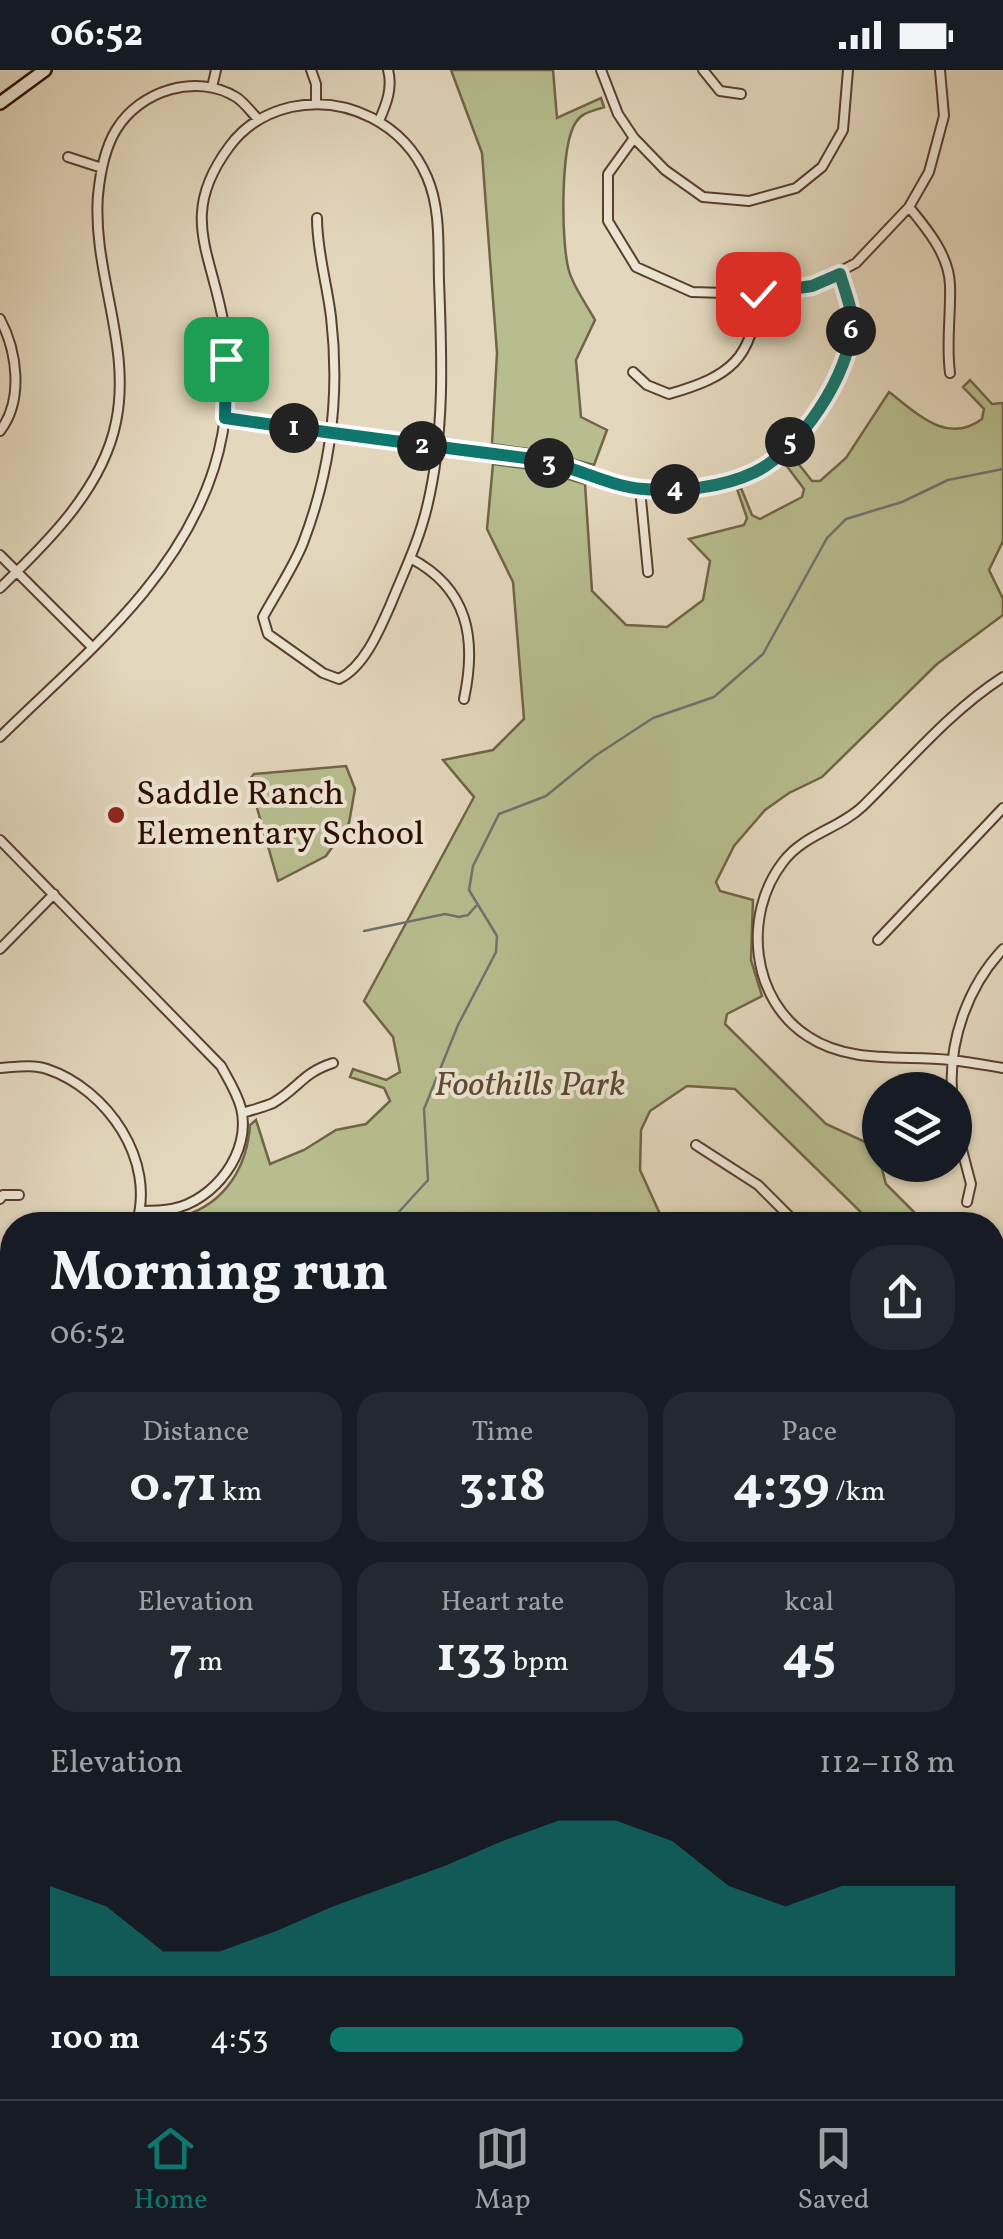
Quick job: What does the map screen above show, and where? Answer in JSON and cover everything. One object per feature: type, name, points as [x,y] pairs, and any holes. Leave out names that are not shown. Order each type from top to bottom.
[{"type":"main road","points":[[0,103],[46,70]]},
{"type":"street","points":[[212,87],[216,70]]},
{"type":"street","points":[[311,70],[316,103]]},
{"type":"street","points":[[379,121],[387,103],[388,70]]},
{"type":"street","points":[[601,70],[618,114],[634,138],[665,170],[703,198],[749,201],[796,188],[822,167],[844,130],[848,70]]},
{"type":"street","points":[[703,70],[720,91],[741,94]]},
{"type":"street","points":[[634,138],[608,174],[608,221],[636,267],[692,292],[758,294],[812,286],[840,274],[878,242],[909,207],[929,172],[944,116],[940,70]]},
{"type":"street","points":[[0,588],[79,500],[104,460],[116,422],[121,381],[119,352],[98,252],[98,193],[115,130],[154,95],[179,87],[212,87],[238,98],[258,119]]},
{"type":"street","points":[[0,738],[150,588],[178,548],[214,469],[225,418],[224,328],[201,232],[200,204],[212,169],[235,138],[258,119],[316,103],[352,108],[379,121],[418,158],[436,205],[442,383],[438,448],[427,509],[410,558],[384,620],[354,672],[339,679],[323,674],[268,634],[263,617],[302,546],[333,433],[335,372],[317,218]]},
{"type":"street","points":[[68,157],[102,168]]},
{"type":"street","points":[[909,207],[933,237],[950,280],[946,345],[950,373]]},
{"type":"street","points":[[225,418],[540,460],[640,489],[718,484],[756,472],[815,415],[843,366],[852,323],[840,274]]},
{"type":"street","points":[[633,372],[647,385],[669,394],[722,375],[744,355],[755,326],[758,294]]},
{"type":"street","points":[[0,319],[15,359],[14,397],[0,431]]},
{"type":"street","points":[[640,489],[648,572]]},
{"type":"street","points":[[0,555],[92,647]]},
{"type":"street","points":[[410,558],[434,571],[460,604],[466,620],[470,670],[464,699]]},
{"type":"street","points":[[1003,677],[975,696],[854,815],[809,837],[783,862],[766,891],[756,927],[767,990],[784,1016],[809,1037],[847,1054],[950,1060],[1003,1068]]},
{"type":"street","points":[[878,940],[1003,808]]},
{"type":"street","points":[[0,840],[220,1066],[242,1113],[238,1149],[216,1185],[200,1198],[173,1209],[140,1211],[138,1170],[129,1142],[96,1099],[72,1079],[42,1067],[0,1068]]},
{"type":"street","points":[[0,949],[54,894]]},
{"type":"street","points":[[951,1072],[950,1060],[966,1008],[989,964],[1003,949]]},
{"type":"street","points":[[242,1113],[270,1104],[292,1090],[311,1070],[333,1063]]},
{"type":"street","points":[[696,1145],[758,1185],[785,1212]]},
{"type":"street","points":[[967,1202],[970,1182]]},
{"type":"street","points":[[0,1199],[19,1195]]},
{"type":"green space","points":[[451,70],[553,70],[557,118],[601,98],[604,107],[582,116],[571,134],[564,195],[569,271],[595,320],[576,360],[581,417],[607,430],[594,465],[492,444],[497,353],[482,153]]},
{"type":"green space","name":"Foothills Park","points":[[970,380],[992,404],[1003,403],[1003,541],[989,570],[1003,599],[1003,615],[937,664],[822,777],[765,810],[734,846],[716,882],[720,891],[753,900],[751,960],[762,996],[727,1014],[725,1024],[826,1124],[862,1141],[862,1182],[885,1182],[914,1212],[861,1212],[735,1089],[687,1086],[650,1111],[641,1130],[640,1170],[659,1212],[194,1212],[212,1202],[232,1181],[244,1155],[250,1125],[256,1120],[270,1164],[304,1150],[336,1130],[366,1124],[390,1101],[384,1088],[350,1077],[353,1069],[386,1080],[400,1072],[393,1037],[364,1001],[474,797],[443,760],[493,750],[524,719],[513,582],[487,529],[493,464],[539,470],[585,484],[592,591],[626,625],[667,627],[703,600],[710,561],[689,539],[744,525],[747,518],[737,489],[741,488],[752,515],[760,519],[802,497],[804,489],[786,465],[794,458],[812,481],[820,481],[846,458],[889,392],[922,417],[945,428],[969,426],[982,419],[984,409],[963,387]]},
{"type":"green space","points":[[346,766],[355,789],[349,823],[326,856],[278,881],[249,780],[254,774]]},
{"type":"waterway","points":[[399,1212],[428,1180],[424,1109],[458,1025],[496,952],[497,936],[469,890],[473,866],[499,814],[546,796],[595,756],[653,718],[714,697],[763,654],[827,538],[846,519],[902,502],[948,480],[1003,469]]},
{"type":"waterway","points":[[364,931],[445,914],[468,915],[476,906]]},
{"type":"place","name":"Saddle Ranch Elementary School","points":[[116,815]]},
{"type":"route","points":[[226,359],[225,418],[540,460],[640,489],[684,489],[756,472],[815,415],[843,366],[852,323],[840,274],[812,286],[758,294]]}]
